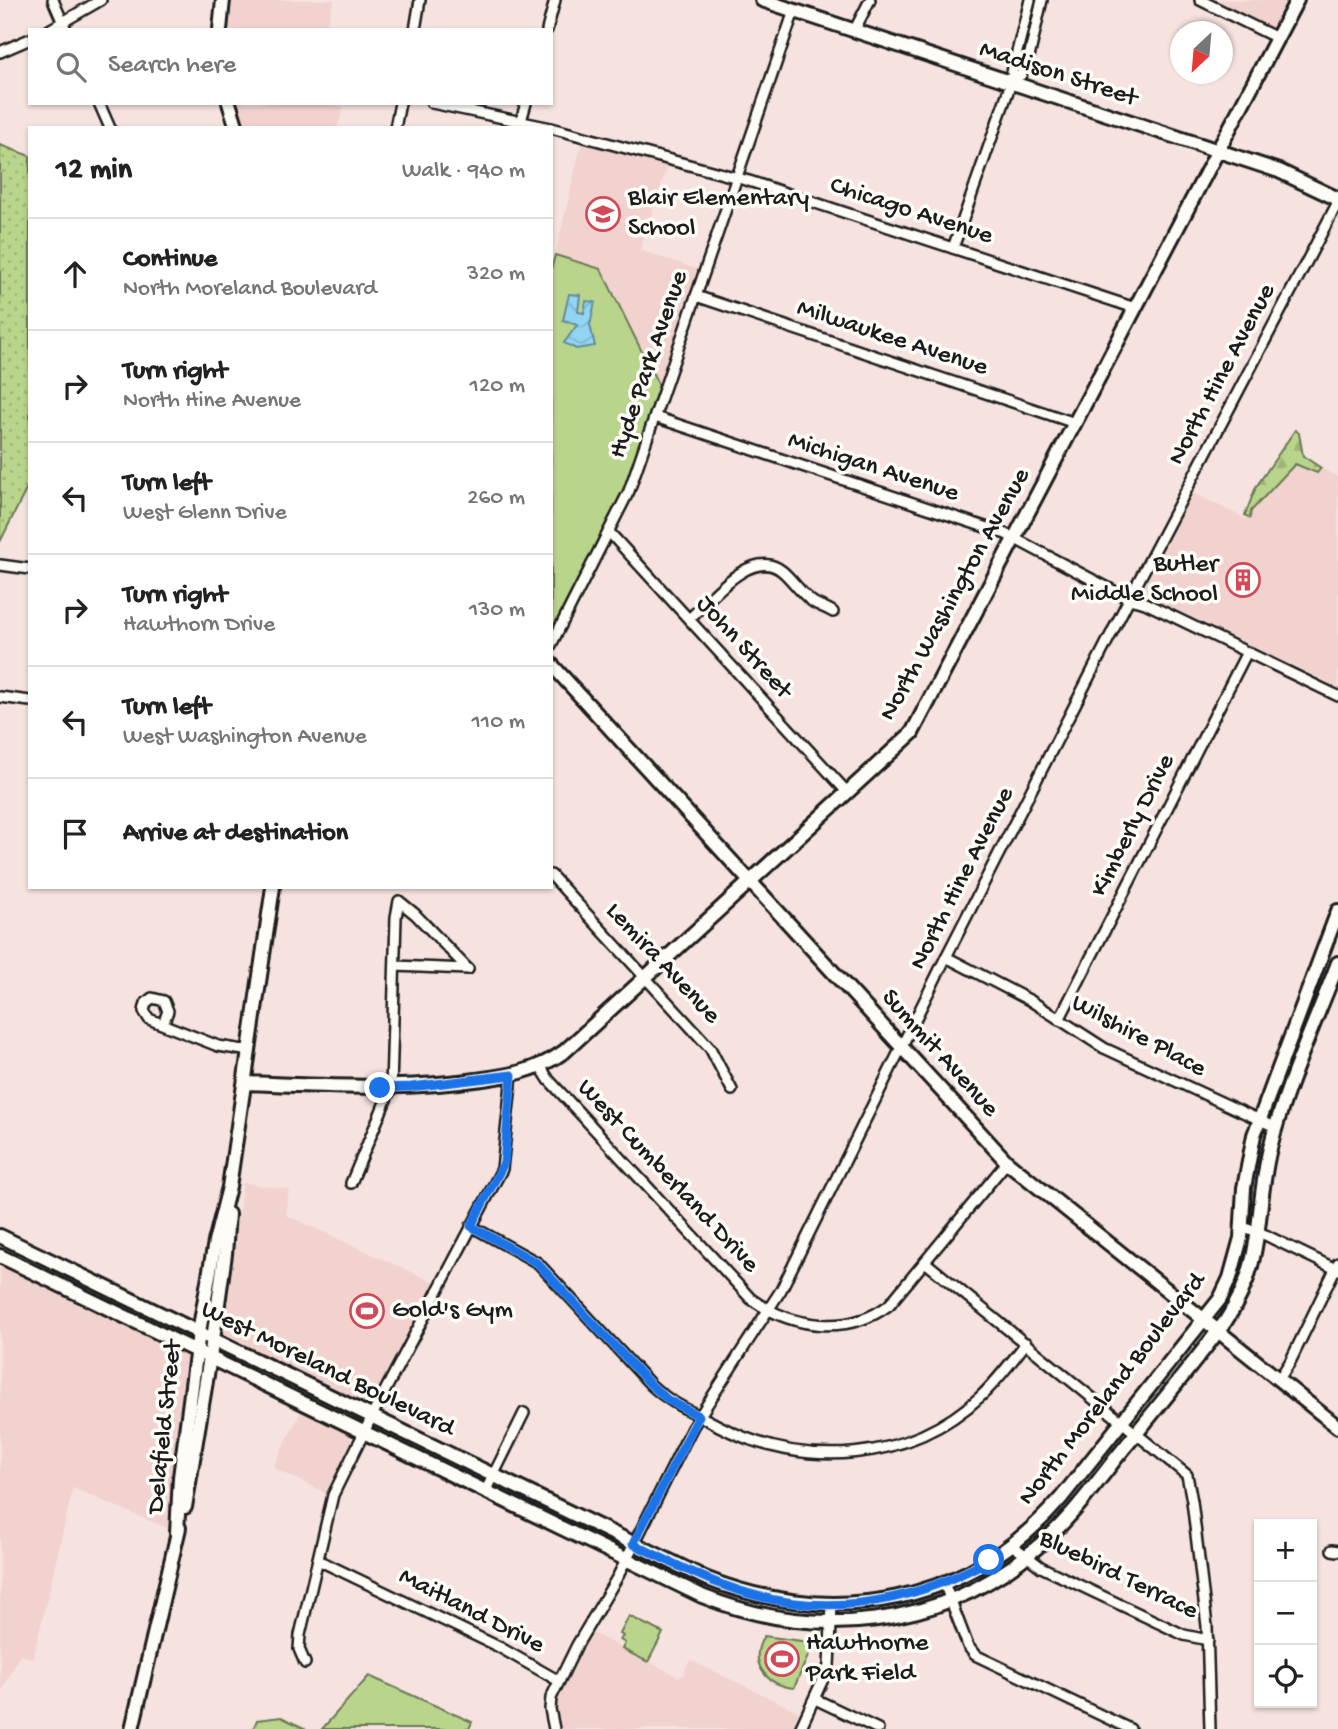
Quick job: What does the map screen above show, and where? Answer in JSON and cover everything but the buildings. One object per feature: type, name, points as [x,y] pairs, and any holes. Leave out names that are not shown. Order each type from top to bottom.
[{"type":"street","points":[[53,0],[64,25],[101,0]]},
{"type":"street","points":[[220,28],[223,0]]},
{"type":"street","points":[[415,28],[420,0]]},
{"type":"street","points":[[548,28],[555,0]]},
{"type":"street","points":[[854,31],[870,0]]},
{"type":"street","points":[[953,248],[1012,81],[1030,0]]},
{"type":"street","points":[[1012,81],[1021,75],[1030,53],[1042,0]]},
{"type":"street","points":[[1200,0],[1277,38]]},
{"type":"street","name":"North Washington Avenue","points":[[246,1083],[391,1088],[512,1075],[541,1066],[565,1051],[914,729],[1297,0]]},
{"type":"street","name":"Madison Street","points":[[770,1],[1279,171],[1338,201]]},
{"type":"street","name":"Hyde Park Avenue","points":[[553,641],[628,491],[794,11]]},
{"type":"street","points":[[0,52],[28,39]]},
{"type":"street","points":[[100,105],[109,126]]},
{"type":"street","points":[[230,105],[236,126]]},
{"type":"street","points":[[395,126],[400,105]]},
{"type":"street","name":"Chicago Avenue","points":[[440,105],[520,124]]},
{"type":"street","points":[[520,124],[525,105]]},
{"type":"street","name":"Chicago Avenue","points":[[553,129],[736,177],[1135,308]]},
{"type":"street","name":"North Hine Avenue","points":[[559,1681],[626,1560],[699,1416],[769,1310],[1129,599],[1338,201]]},
{"type":"street","name":"Milwaukee Avenue","points":[[696,296],[1075,422]]},
{"type":"street","name":"Michigan Avenue","points":[[655,417],[1014,538],[1129,599],[1145,603],[1338,696]]},
{"type":"street","name":"John Street","points":[[608,532],[847,792]]},
{"type":"street","points":[[689,619],[743,570],[765,563],[779,568],[812,601],[833,612]]},
{"type":"street","points":[[0,565],[28,569]]},
{"type":"street","name":"Kimberly Drive","points":[[1059,1020],[1247,652]]},
{"type":"street","name":"Summit Avenue","points":[[553,666],[1007,1162],[1338,1427]]},
{"type":"street","points":[[0,697],[28,701]]},
{"type":"street","name":"Lemira Avenue","points":[[553,877],[710,1048],[732,1090]]},
{"type":"street","name":"Delafield Street","points":[[132,1729],[177,1533],[197,1398],[199,1332],[206,1292],[219,1254],[273,889]]},
{"type":"street","points":[[351,1182],[391,1088],[396,917],[399,901],[468,969],[395,966]]},
{"type":"street","name":"North Moreland Boulevard","points":[[633,1544],[705,1578],[745,1592],[792,1602],[832,1605],[895,1598],[944,1583],[1012,1545],[1048,1513],[1220,1299],[1230,1278],[1242,1227],[1247,1171],[1259,1121],[1338,911]]},
{"type":"street","name":"Wilshire Place","points":[[946,957],[1031,1001],[1104,1048],[1275,1128]]},
{"type":"street","name":"North Moreland Boulevard","points":[[626,1560],[741,1611],[792,1621],[850,1623],[892,1617],[950,1601],[991,1580],[1026,1557],[1063,1524],[1234,1309],[1255,1257],[1266,1167],[1275,1128],[1338,963]]},
{"type":"street","points":[[163,1024],[218,1046],[250,1051]]},
{"type":"street","name":"West Cumberland Drive","points":[[541,1066],[550,1080],[743,1292],[769,1310],[821,1326],[855,1323],[889,1305],[1007,1162]]},
{"type":"street","points":[[305,1663],[299,1643],[333,1495],[504,1163],[512,1075]]},
{"type":"street","points":[[471,1226],[537,1263],[668,1400],[745,1439],[792,1452],[842,1455],[878,1450],[927,1433],[959,1414],[989,1388],[1026,1343]]},
{"type":"street","points":[[1242,1227],[1337,1267],[1279,1380]]},
{"type":"street","points":[[2,1257],[6,1239]]},
{"type":"street","name":"West Moreland Boulevard","points":[[6,1239],[633,1544]]},
{"type":"street","name":"Delafield Street","points":[[197,1398],[213,1339],[220,1293],[219,1254]]},
{"type":"street","name":"West Moreland Boulevard","points":[[2,1257],[626,1560]]},
{"type":"street","points":[[925,1262],[1187,1475],[1208,1640],[1210,1729]]},
{"type":"street","points":[[1230,1278],[1245,1286]]},
{"type":"street","points":[[92,1300],[100,1284]]},
{"type":"street","points":[[206,1292],[220,1293]]},
{"type":"street","points":[[131,1320],[139,1303]]},
{"type":"street","points":[[255,1380],[262,1364]]},
{"type":"street","points":[[1170,1364],[1184,1374]]},
{"type":"street","points":[[307,1405],[315,1389]]},
{"type":"street","points":[[485,1492],[524,1413]]},
{"type":"street","points":[[594,1545],[603,1529]]},
{"type":"street","name":"Bluebird Terrace","points":[[1012,1545],[1041,1567],[1184,1635],[1208,1640]]},
{"type":"street","name":"Maitland Drive","points":[[318,1560],[499,1647],[559,1681],[551,1698],[554,1729]]},
{"type":"street","points":[[944,1583],[968,1646],[975,1655],[1130,1729]]},
{"type":"street","points":[[800,1729],[829,1665],[832,1605]]},
{"type":"street","points":[[815,1699],[878,1729]]},
{"type":"shaded area","points":[[232,0],[334,0],[326,28],[229,28]]},
{"type":"shaded area","points":[[1214,0],[1290,0],[1274,29]]},
{"type":"shaded area","points":[[239,105],[344,107],[338,126],[245,126]]},
{"type":"shaded area","points":[[582,142],[668,164],[640,250],[700,270],[659,386],[601,269],[555,255]]},
{"type":"shaded area","points":[[1282,448],[1338,477],[1338,687],[1152,598],[1143,591],[1193,493],[1246,519]]},
{"type":"shaded area","points":[[243,1183],[289,1189],[286,1215],[435,1283],[369,1409],[220,1337]]},
{"type":"shaded area","points":[[0,1263],[183,1352],[189,1361],[167,1528],[73,1488],[33,1659],[20,1654],[0,1695]]},
{"type":"shaded area","points":[[302,1409],[351,1435],[351,1443],[326,1493],[273,1468]]},
{"type":"shaded area","points":[[591,1632],[679,1677],[683,1675],[690,1660],[799,1712],[793,1729],[560,1729],[556,1717],[556,1703]]},
{"type":"green space","points":[[0,145],[28,155],[28,486],[0,542]]},
{"type":"green space","points":[[555,255],[601,269],[659,386],[624,491],[553,629]]},
{"type":"green space","points":[[1295,430],[1299,433],[1303,456],[1321,468],[1317,473],[1295,464],[1251,511],[1250,518],[1245,515],[1256,487]]},
{"type":"green space","points":[[629,1616],[663,1633],[648,1662],[622,1649],[625,1643],[620,1640],[623,1636],[620,1634]]},
{"type":"green space","name":"Hawthorne Park Field","points":[[764,1636],[809,1642],[812,1647],[794,1688],[775,1682],[762,1671],[758,1655]]},
{"type":"green space","points":[[369,1676],[472,1722],[469,1729],[322,1729]]},
{"type":"green space","points":[[281,1717],[306,1729],[253,1729],[257,1720]]},
{"type":"water","points":[[569,294],[580,295],[578,312],[584,313],[586,301],[595,302],[590,325],[595,346],[576,349],[564,343],[577,325],[563,320]]},
{"type":"place","name":"Blair Elementary School","points":[[603,214]]},
{"type":"place","name":"Butler Middle School","points":[[1243,580]]},
{"type":"place","name":"Gold's Gym","points":[[367,1311]]},
{"type":"place","name":"Hawthorne Park Field","points":[[782,1659]]},
{"type":"route","points":[[380,1088],[512,1075],[504,1163],[471,1226],[522,1252],[537,1263],[651,1385],[668,1400],[699,1416],[633,1544],[727,1587],[762,1597],[822,1605],[895,1598],[958,1578],[989,1560]]}]
